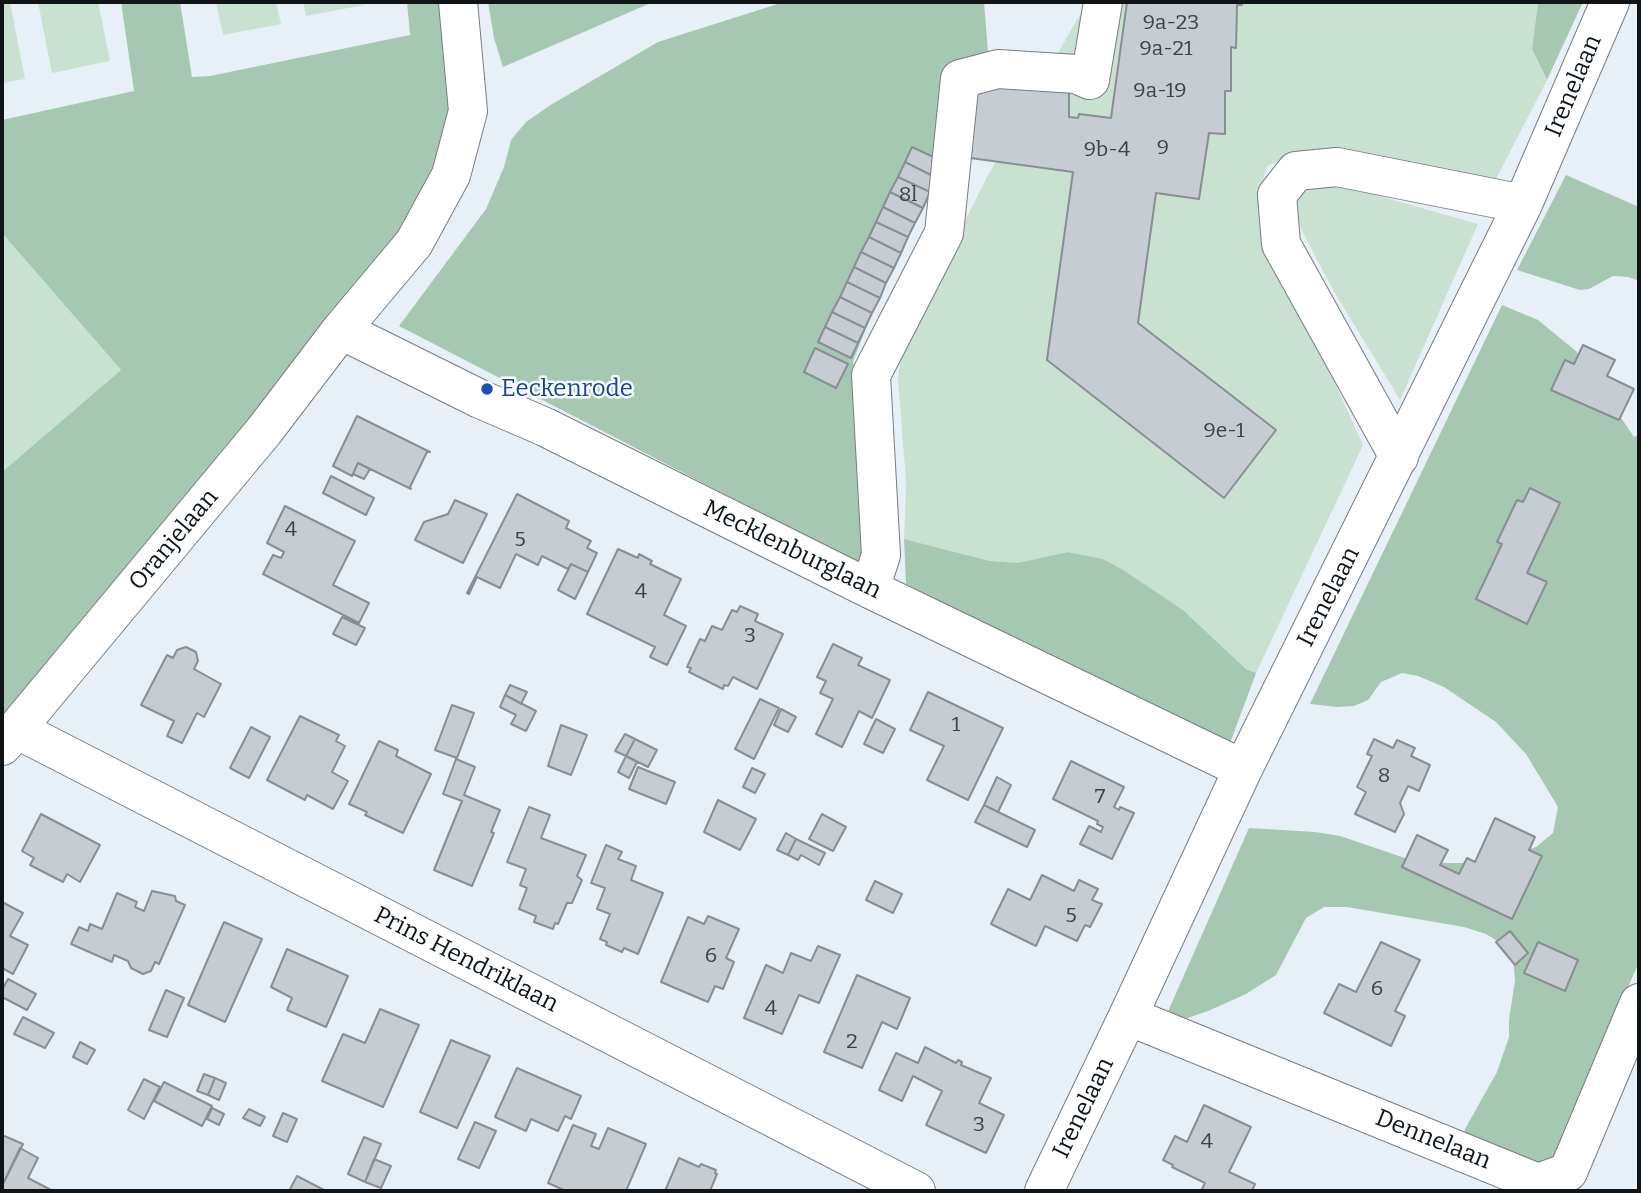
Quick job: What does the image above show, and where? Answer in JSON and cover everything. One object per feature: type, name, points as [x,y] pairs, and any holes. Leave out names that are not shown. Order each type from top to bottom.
[{"type":"street","name":"Oranjelaan","points":[[9,738],[264,431],[341,330],[414,243],[451,175],[468,111],[458,2]]},
{"type":"street","points":[[870,589],[881,555],[871,375],[944,233],[960,79],[998,69],[1076,74],[1090,80],[1103,2]]},
{"type":"street","name":"Irenelaan","points":[[1044,1191],[1243,769],[1523,204],[1610,2]]},
{"type":"street","points":[[1399,457],[1281,244],[1277,195],[1296,171],[1337,167],[1523,204]]},
{"type":"street","name":"Mecklenburglaan","points":[[341,330],[1243,769]]},
{"type":"street","name":"Prins Hendriklaan","points":[[9,738],[916,1191]]},
{"type":"street","name":"Dennelaan","points":[[1128,1016],[1538,1183],[1568,1172],[1639,1003]]},
{"type":"green space","points":[[2,2],[10,2],[25,79],[2,83]]},
{"type":"green space","points":[[38,2],[98,2],[110,61],[52,73]]},
{"type":"green space","points":[[121,2],[180,2],[192,77],[210,76],[410,35],[407,2],[443,2],[457,98],[424,208],[2,730],[2,472],[121,370],[2,233],[2,120],[134,91]]},
{"type":"green space","points":[[216,2],[276,2],[281,24],[223,35]]},
{"type":"green space","points":[[303,2],[363,2],[364,5],[306,16]]},
{"type":"green space","points":[[488,2],[653,2],[503,67],[494,38]]},
{"type":"green space","points":[[784,2],[984,2],[988,52],[928,172],[853,361],[873,500],[862,565],[399,326],[486,209],[504,167],[511,140],[526,122],[658,42]]},
{"type":"green space","points":[[1087,2],[1538,2],[1532,49],[1547,80],[1496,179],[1292,156],[1267,166],[1258,197],[1258,213],[1363,445],[1256,673],[1246,669],[1183,610],[1103,559],[1068,552],[1017,563],[990,561],[904,539],[906,482],[898,379],[901,352],[906,337],[986,179]]},
{"type":"green space","points":[[1538,2],[1583,2],[1547,80],[1532,49]]},
{"type":"green space","points":[[1566,175],[1639,207],[1639,281],[1613,276],[1589,289],[1580,290],[1517,270]]},
{"type":"green space","points":[[1297,184],[1344,186],[1478,224],[1400,400],[1333,290],[1303,233],[1295,211]]},
{"type":"green space","points":[[2,233],[121,370],[2,472]]},
{"type":"green space","points":[[1502,305],[1538,320],[1576,351],[1634,437],[1639,435],[1639,962],[1548,1170],[1462,1142],[1465,1129],[1497,1072],[1509,1037],[1515,980],[1513,958],[1502,944],[1486,934],[1464,927],[1347,907],[1324,907],[1306,918],[1276,975],[1246,994],[1208,1011],[1173,1023],[1166,1016],[1249,828],[1340,836],[1405,858],[1438,863],[1508,857],[1536,847],[1553,833],[1558,807],[1526,754],[1496,722],[1444,687],[1418,676],[1402,673],[1381,682],[1368,700],[1354,706],[1310,704]]},
{"type":"green space","points":[[904,539],[990,561],[1017,563],[1068,552],[1103,559],[1183,610],[1246,669],[1256,673],[1226,754],[906,584]]},
{"type":"building","points":[[1127,2],[1243,2],[1242,5],[1237,5],[1236,48],[1231,47],[1231,91],[1225,91],[1225,134],[1209,133],[1199,199],[1156,193],[1138,323],[1276,430],[1224,498],[1047,360],[1073,172],[963,157],[973,87],[1069,90],[1069,117],[1078,118],[1079,114],[1111,118]]},
{"type":"building","points":[[912,147],[944,162],[937,178],[905,162]]},
{"type":"building","points":[[905,162],[937,178],[930,192],[898,177]]},
{"type":"building","points":[[898,177],[930,192],[923,208],[890,192]]},
{"type":"building","points":[[890,192],[923,208],[915,223],[883,207]]},
{"type":"building","points":[[883,207],[915,223],[908,237],[876,222]]},
{"type":"building","points":[[876,222],[908,237],[901,253],[869,237]]},
{"type":"building","points":[[869,237],[901,253],[894,268],[861,252]]},
{"type":"building","points":[[861,252],[894,268],[886,283],[854,267]]},
{"type":"building","points":[[854,267],[886,283],[880,298],[847,282]]},
{"type":"building","points":[[847,282],[880,298],[872,313],[840,297]]},
{"type":"building","points":[[840,297],[872,313],[865,328],[832,312]]},
{"type":"building","points":[[832,312],[865,328],[858,343],[825,327]]},
{"type":"building","points":[[825,327],[858,343],[851,358],[818,342]]},
{"type":"building","points":[[1583,345],[1615,360],[1607,376],[1634,389],[1619,420],[1551,390],[1565,360],[1574,364]]},
{"type":"building","points":[[815,348],[848,364],[836,388],[804,372]]},
{"type":"building","points":[[357,416],[430,452],[427,452],[411,489],[358,463],[352,476],[333,466]]},
{"type":"building","points":[[358,463],[370,469],[364,479],[353,474]]},
{"type":"building","points":[[331,476],[374,498],[366,515],[323,493]]},
{"type":"building","points":[[1530,488],[1560,503],[1527,573],[1547,582],[1527,624],[1476,599],[1502,544],[1497,542],[1517,500],[1523,502]]},
{"type":"building","points":[[517,494],[569,521],[566,528],[591,541],[587,548],[597,553],[588,572],[571,564],[568,569],[542,556],[538,565],[516,554],[500,588],[477,577],[469,594],[467,593]]},
{"type":"building","points":[[455,500],[487,514],[463,563],[415,540],[424,522],[448,514]]},
{"type":"building","points":[[285,506],[355,541],[333,585],[369,603],[359,623],[263,574],[273,555],[281,558],[284,552],[267,543]]},
{"type":"building","points":[[618,549],[638,558],[639,554],[652,561],[650,564],[681,579],[664,615],[686,626],[667,665],[650,657],[655,647],[587,614]]},
{"type":"building","points":[[571,564],[588,572],[575,599],[558,590]]},
{"type":"building","points":[[740,606],[758,614],[755,621],[783,634],[757,689],[733,677],[723,689],[689,672],[691,668],[687,667],[700,639],[705,641],[712,626],[722,630],[732,610],[737,612]]},
{"type":"building","points":[[342,617],[365,628],[356,645],[333,634]]},
{"type":"building","points":[[833,644],[862,658],[858,665],[890,680],[872,718],[859,711],[842,747],[816,734],[833,699],[820,693],[826,681],[817,677]]},
{"type":"building","points":[[186,647],[196,652],[198,661],[194,669],[221,684],[204,717],[197,713],[182,743],[167,736],[174,721],[141,705],[167,655],[173,658],[177,650]]},
{"type":"building","points":[[510,685],[527,692],[521,704],[505,695]]},
{"type":"building","points":[[928,692],[1003,728],[968,800],[927,780],[944,746],[910,730]]},
{"type":"building","points":[[505,695],[536,711],[526,731],[511,724],[516,715],[500,707]]},
{"type":"building","points":[[760,699],[779,708],[754,759],[735,749]]},
{"type":"building","points":[[452,705],[474,713],[457,758],[435,750]]},
{"type":"building","points":[[781,709],[796,717],[788,732],[774,725]]},
{"type":"building","points":[[300,716],[339,735],[336,741],[345,746],[332,772],[348,781],[333,809],[307,795],[305,800],[267,780]]},
{"type":"building","points":[[876,719],[895,729],[883,753],[864,744]]},
{"type":"building","points":[[561,725],[587,735],[571,775],[548,766]]},
{"type":"building","points":[[251,727],[270,737],[249,778],[230,768]]},
{"type":"building","points":[[625,734],[635,739],[626,756],[615,751]]},
{"type":"building","points":[[635,739],[657,750],[648,767],[626,756]]},
{"type":"building","points":[[1374,739],[1393,748],[1397,740],[1415,748],[1411,756],[1430,765],[1419,791],[1408,786],[1400,803],[1404,814],[1395,832],[1355,814],[1366,792],[1357,787],[1372,756],[1367,754]]},
{"type":"building","points":[[379,741],[398,750],[396,756],[431,774],[403,833],[365,815],[367,812],[349,804]]},
{"type":"building","points":[[626,756],[637,762],[629,778],[618,772]]},
{"type":"building","points":[[456,759],[475,767],[464,795],[500,810],[491,832],[494,833],[472,886],[434,870],[462,801],[443,794]]},
{"type":"building","points":[[1071,761],[1124,787],[1114,807],[1134,813],[1112,859],[1080,844],[1089,826],[1101,832],[1103,827],[1097,824],[1098,821],[1053,799]]},
{"type":"building","points":[[638,767],[675,782],[666,804],[629,789]]},
{"type":"building","points":[[752,768],[765,774],[755,793],[743,787]]},
{"type":"building","points":[[997,777],[1011,785],[998,812],[984,805]]},
{"type":"building","points":[[718,800],[756,819],[740,850],[704,832]]},
{"type":"building","points":[[984,805],[1035,830],[1027,847],[975,822]]},
{"type":"building","points":[[529,807],[550,815],[541,838],[586,855],[577,876],[582,880],[572,903],[567,903],[553,929],[534,922],[536,916],[519,909],[527,888],[520,885],[526,869],[507,862]]},
{"type":"building","points":[[41,814],[100,845],[80,882],[67,874],[63,882],[30,865],[34,858],[22,851]]},
{"type":"building","points":[[822,814],[846,827],[833,851],[809,839]]},
{"type":"building","points":[[1495,818],[1535,837],[1529,850],[1542,856],[1512,919],[1402,867],[1417,835],[1448,850],[1440,865],[1459,874],[1467,858],[1475,862]]},
{"type":"building","points":[[786,833],[796,839],[788,855],[777,850]]},
{"type":"building","points":[[796,839],[825,853],[819,865],[801,855],[798,860],[788,855]]},
{"type":"building","points":[[606,845],[622,852],[618,859],[636,866],[631,880],[663,893],[638,954],[624,948],[622,952],[606,945],[607,942],[600,939],[610,914],[597,909],[605,888],[591,883]]},
{"type":"building","points":[[1042,875],[1074,891],[1079,880],[1098,889],[1092,900],[1102,904],[1090,927],[1085,925],[1077,941],[1045,926],[1036,946],[991,924],[1008,889],[1030,900]]},
{"type":"building","points":[[875,881],[902,894],[893,913],[866,900]]},
{"type":"building","points":[[152,891],[175,896],[176,901],[185,905],[159,964],[155,962],[151,971],[143,974],[131,968],[128,961],[114,955],[112,962],[71,944],[79,927],[88,931],[90,924],[102,929],[117,893],[137,902],[135,907],[144,911]]},
{"type":"building","points":[[2,902],[23,913],[10,936],[28,945],[13,974],[2,968]]},
{"type":"building","points":[[708,916],[739,929],[726,958],[734,962],[723,989],[715,986],[708,1002],[661,982],[688,917],[704,924]]},
{"type":"building","points":[[224,922],[262,939],[225,1022],[188,1005]]},
{"type":"building","points":[[1510,931],[1528,953],[1515,965],[1496,942]]},
{"type":"building","points":[[1381,942],[1420,960],[1395,1011],[1405,1016],[1391,1046],[1324,1013],[1339,984],[1356,992]]},
{"type":"building","points":[[1538,942],[1578,960],[1565,991],[1524,973]]},
{"type":"building","points":[[818,946],[840,955],[819,1003],[799,995],[782,1034],[744,1018],[766,965],[783,973],[791,953],[811,961]]},
{"type":"building","points":[[287,949],[348,976],[326,1027],[287,1010],[292,998],[271,987]]},
{"type":"building","points":[[857,975],[910,998],[897,1029],[882,1022],[862,1068],[824,1052]]},
{"type":"building","points":[[8,979],[36,994],[27,1010],[2,997],[2,990]]},
{"type":"building","points":[[166,990],[184,998],[167,1037],[149,1030]]},
{"type":"building","points":[[380,1009],[419,1025],[383,1107],[322,1081],[343,1034],[365,1043]]},
{"type":"building","points":[[23,1017],[54,1033],[45,1048],[14,1034]]},
{"type":"building","points":[[451,1040],[490,1056],[457,1128],[420,1112]]},
{"type":"building","points":[[80,1042],[95,1050],[87,1064],[73,1057]]},
{"type":"building","points":[[925,1047],[956,1063],[958,1060],[962,1062],[961,1065],[991,1078],[979,1103],[1004,1115],[986,1153],[926,1125],[942,1091],[913,1076],[902,1101],[879,1090],[896,1053],[918,1063]]},
{"type":"building","points":[[517,1068],[581,1096],[571,1119],[565,1116],[558,1131],[531,1119],[526,1131],[495,1117]]},
{"type":"building","points":[[204,1074],[215,1078],[208,1095],[197,1091]]},
{"type":"building","points":[[215,1078],[226,1083],[219,1100],[208,1095]]},
{"type":"building","points":[[144,1079],[160,1087],[144,1119],[128,1110]]},
{"type":"building","points":[[164,1082],[212,1106],[202,1126],[154,1101]]},
{"type":"building","points":[[1204,1105],[1251,1127],[1229,1172],[1255,1184],[1252,1191],[1201,1191],[1205,1183],[1163,1160],[1175,1136],[1187,1142]]},
{"type":"building","points":[[212,1108],[224,1114],[219,1125],[207,1119]]},
{"type":"building","points":[[249,1109],[265,1117],[260,1126],[243,1118]]},
{"type":"building","points":[[283,1113],[297,1119],[287,1142],[273,1136]]},
{"type":"building","points":[[475,1122],[496,1131],[479,1168],[458,1159]]},
{"type":"building","points":[[573,1125],[596,1134],[591,1146],[599,1149],[608,1128],[646,1144],[626,1191],[566,1191],[548,1183]]},
{"type":"building","points":[[2,1135],[23,1144],[2,1186]]},
{"type":"building","points":[[364,1137],[381,1144],[365,1182],[348,1174]]},
{"type":"building","points":[[20,1148],[38,1158],[28,1178],[53,1191],[2,1191]]},
{"type":"building","points":[[679,1158],[699,1167],[701,1164],[716,1170],[710,1191],[665,1191]]},
{"type":"building","points":[[374,1159],[391,1166],[381,1188],[365,1182]]},
{"type":"building","points":[[297,1176],[324,1190],[289,1191]]},
{"type":"place","name":"Eeckenrode","points":[[487,389]]}]
